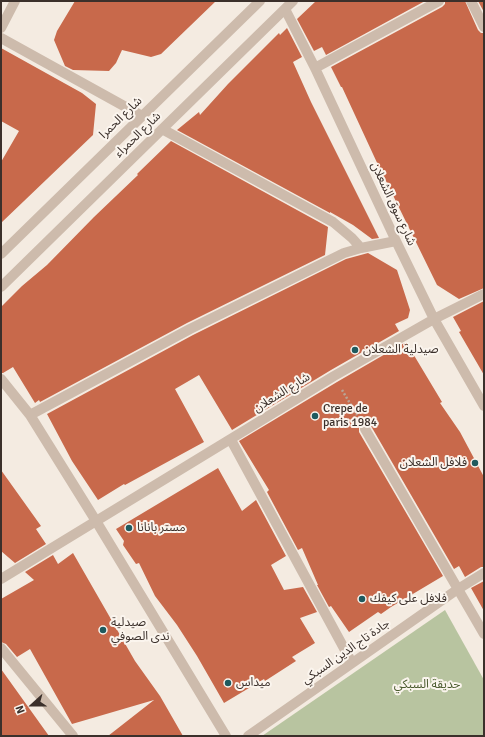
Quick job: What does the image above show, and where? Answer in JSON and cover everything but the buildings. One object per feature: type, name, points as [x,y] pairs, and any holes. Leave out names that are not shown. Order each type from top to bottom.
[{"type":"street","points":[[1,28],[15,1]]},
{"type":"street","name":"شارع الحمرا","points":[[1,254],[260,1]]},
{"type":"street","name":"شارع الحمراء","points":[[1,287],[293,1]]},
{"type":"street","points":[[315,68],[440,1]]},
{"type":"street","points":[[471,1],[484,27]]},
{"type":"street","name":"شارع سوق الشعلان","points":[[285,9],[315,68],[434,319],[484,406]]},
{"type":"street","points":[[1,38],[142,116]]},
{"type":"street","points":[[162,129],[333,222],[352,238],[361,248]]},
{"type":"street","points":[[30,415],[190,329],[344,253],[396,241]]},
{"type":"street","name":"شارع الشعلان","points":[[1,579],[334,376],[434,319],[484,294]]},
{"type":"street","points":[[1,379],[30,415],[226,736]]},
{"type":"street","points":[[365,429],[484,634]]},
{"type":"street","points":[[231,440],[352,663]]},
{"type":"street","name":"جادة تاج الدين السبكي","points":[[248,736],[458,589],[484,573]]},
{"type":"street","points":[[1,648],[74,736]]},
{"type":"path","points":[[334,376],[365,429]]},
{"type":"green space","name":"حديقة السبكي","points":[[445,610],[484,680],[484,736],[262,736]]},
{"type":"place","name":"صيدلية الشعلان","points":[[355,350]]},
{"type":"place","name":"Crepe de paris 1984","points":[[315,416]]},
{"type":"place","name":"فلافل الشعلان","points":[[475,463]]},
{"type":"place","name":"مستر بانانا","points":[[129,528]]},
{"type":"place","name":"فلافل على كيفك","points":[[362,599]]},
{"type":"place","name":"صيدلية ندى الصوفي","points":[[103,630]]},
{"type":"place","name":"ميداس","points":[[228,683]]}]
